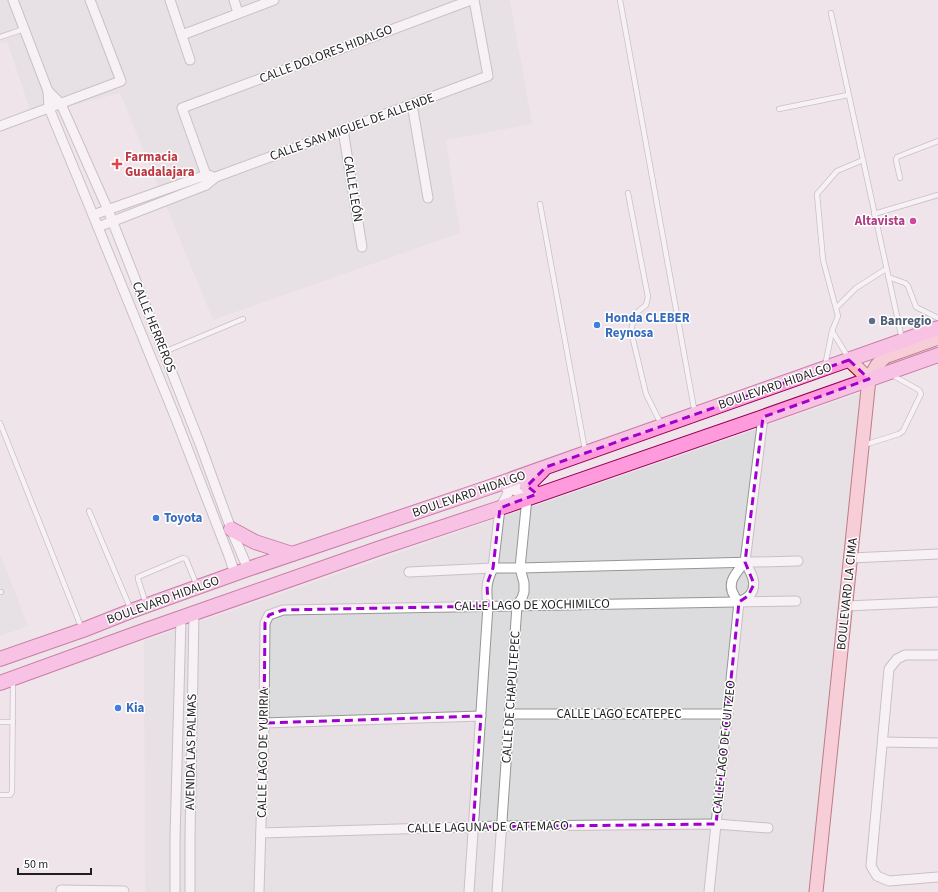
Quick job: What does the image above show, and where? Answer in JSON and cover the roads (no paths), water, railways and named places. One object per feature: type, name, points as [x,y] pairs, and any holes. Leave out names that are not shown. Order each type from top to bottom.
[{"type":"main road","name":"BOULEVARD HIDALGO","points":[[0,659],[234,574],[490,487],[938,328]]},
{"type":"main road","name":"BOULEVARD HIDALGO","points":[[0,683],[372,550],[500,508],[763,418],[869,379],[934,358]]},
{"type":"main road","points":[[532,496],[527,486],[546,467]]},
{"type":"main road","points":[[490,487],[500,495],[500,508]]},
{"type":"main road","points":[[231,529],[255,542],[292,554]]},
{"type":"street","name":"CALLE HERREROS","points":[[13,0],[48,91],[49,108],[176,419],[226,549],[234,574]]},
{"type":"street","points":[[0,126],[121,81],[90,0]]},
{"type":"street","points":[[170,0],[190,60]]},
{"type":"street","points":[[234,0],[238,14]]},
{"type":"street","points":[[182,35],[274,0]]},
{"type":"street","name":"CALLE DOLORES HIDALGO","points":[[206,175],[182,108],[470,0]]},
{"type":"street","name":"CALLE SAN MIGUEL DE ALLENDE","points":[[216,177],[488,76],[474,0]]},
{"type":"street","name":"CALLE HERREROS","points":[[48,91],[61,104],[108,210],[248,570]]},
{"type":"street","points":[[412,104],[428,198]]},
{"type":"street","name":"CALLE LEÓN","points":[[344,130],[362,247]]},
{"type":"street","points":[[93,215],[206,175],[216,177]]},
{"type":"street","points":[[206,175],[206,185]]},
{"type":"street","points":[[98,227],[206,185],[216,177]]},
{"type":"street","points":[[152,194],[155,205]]},
{"type":"street","points":[[119,281],[134,276]]},
{"type":"street","name":"BOULEVARD LA CIMA","points":[[816,892],[869,379],[876,365],[885,357],[938,338]]},
{"type":"street","points":[[849,360],[869,379]]},
{"type":"street","points":[[745,562],[753,576],[754,584],[748,596],[739,602],[733,596],[731,589],[732,581],[735,573],[745,562],[763,418]]},
{"type":"street","points":[[469,892],[488,606],[486,591],[489,576],[493,568],[500,508],[511,488],[546,467]]},
{"type":"street","points":[[490,487],[511,488],[532,496]]},
{"type":"street","name":"CALLE DE CHAPULTEPEC","points":[[497,892],[517,606],[522,598],[524,584],[520,568],[532,496]]},
{"type":"street","points":[[851,558],[938,554]]},
{"type":"street","points":[[409,572],[493,568],[798,561]]},
{"type":"street","name":"CALLE LAGO DE XOCHIMILCO","points":[[269,615],[283,610],[796,601]]},
{"type":"street","name":"CALLE LAGO DE CUITZEO","points":[[709,892],[739,602]]},
{"type":"street","points":[[846,606],[938,602]]},
{"type":"street","name":"AVENIDA LAS PALMAS","points":[[190,892],[194,613]]},
{"type":"street","name":"CALLE LAGO DE YURIRIA","points":[[258,892],[264,723],[265,623],[269,615]]},
{"type":"street","name":"AVENIDA LAS PALMAS","points":[[175,892],[181,618]]},
{"type":"street","points":[[180,654],[194,654]]},
{"type":"street","points":[[938,655],[905,655],[897,659],[889,669],[872,866],[877,876],[889,881],[938,877]]},
{"type":"street","name":"CALLE LAGO ECATEPEC","points":[[510,714],[728,714]]},
{"type":"street","points":[[264,723],[481,716]]},
{"type":"street","points":[[883,742],[938,743]]},
{"type":"street","name":"CALLE LAGUNA DE CATEMACO","points":[[260,833],[502,826],[716,824],[768,828]]},
{"type":"street","points":[[175,838],[190,838]]},
{"type":"street","points":[[61,892],[61,890],[124,892]]},
{"type":"lane","points":[[620,0],[695,414]]},
{"type":"lane","points":[[831,13],[902,341]]},
{"type":"lane","points":[[0,37],[24,29]]},
{"type":"lane","points":[[779,109],[848,95]]},
{"type":"lane","points":[[900,178],[896,160],[897,157],[938,141]]},
{"type":"lane","points":[[824,368],[832,331],[838,316],[823,260],[817,194],[837,171],[863,160]]},
{"type":"lane","points":[[628,192],[648,297],[646,305],[635,314],[631,331],[646,394],[662,426]]},
{"type":"lane","points":[[874,214],[938,195]]},
{"type":"lane","points":[[540,204],[586,453]]},
{"type":"lane","points":[[836,308],[856,288],[886,269]]},
{"type":"lane","points":[[888,276],[905,283],[908,286],[916,307],[938,318]]},
{"type":"lane","points":[[164,352],[243,319]]},
{"type":"lane","points":[[832,331],[849,360]]},
{"type":"lane","points":[[863,445],[903,432],[921,394],[919,390],[887,373]]},
{"type":"lane","points":[[0,423],[82,630]]},
{"type":"lane","points":[[89,511],[131,611]]},
{"type":"lane","points":[[147,606],[138,577],[183,558],[186,559],[197,588]]},
{"type":"lane","points":[[0,795],[10,795],[12,792],[14,678]]},
{"type":"lane","points":[[0,722],[13,722]]},
{"type":"place","name":"Farmacia Guadalajara","points":[[117,164]]},
{"type":"place","name":"Altavista","points":[[913,221]]},
{"type":"place","name":"Banregio","points":[[872,321]]},
{"type":"place","name":"Honda CLEBER Reynosa","points":[[597,325]]},
{"type":"place","name":"Toyota","points":[[156,518]]},
{"type":"place","name":"Kia","points":[[118,708]]}]
